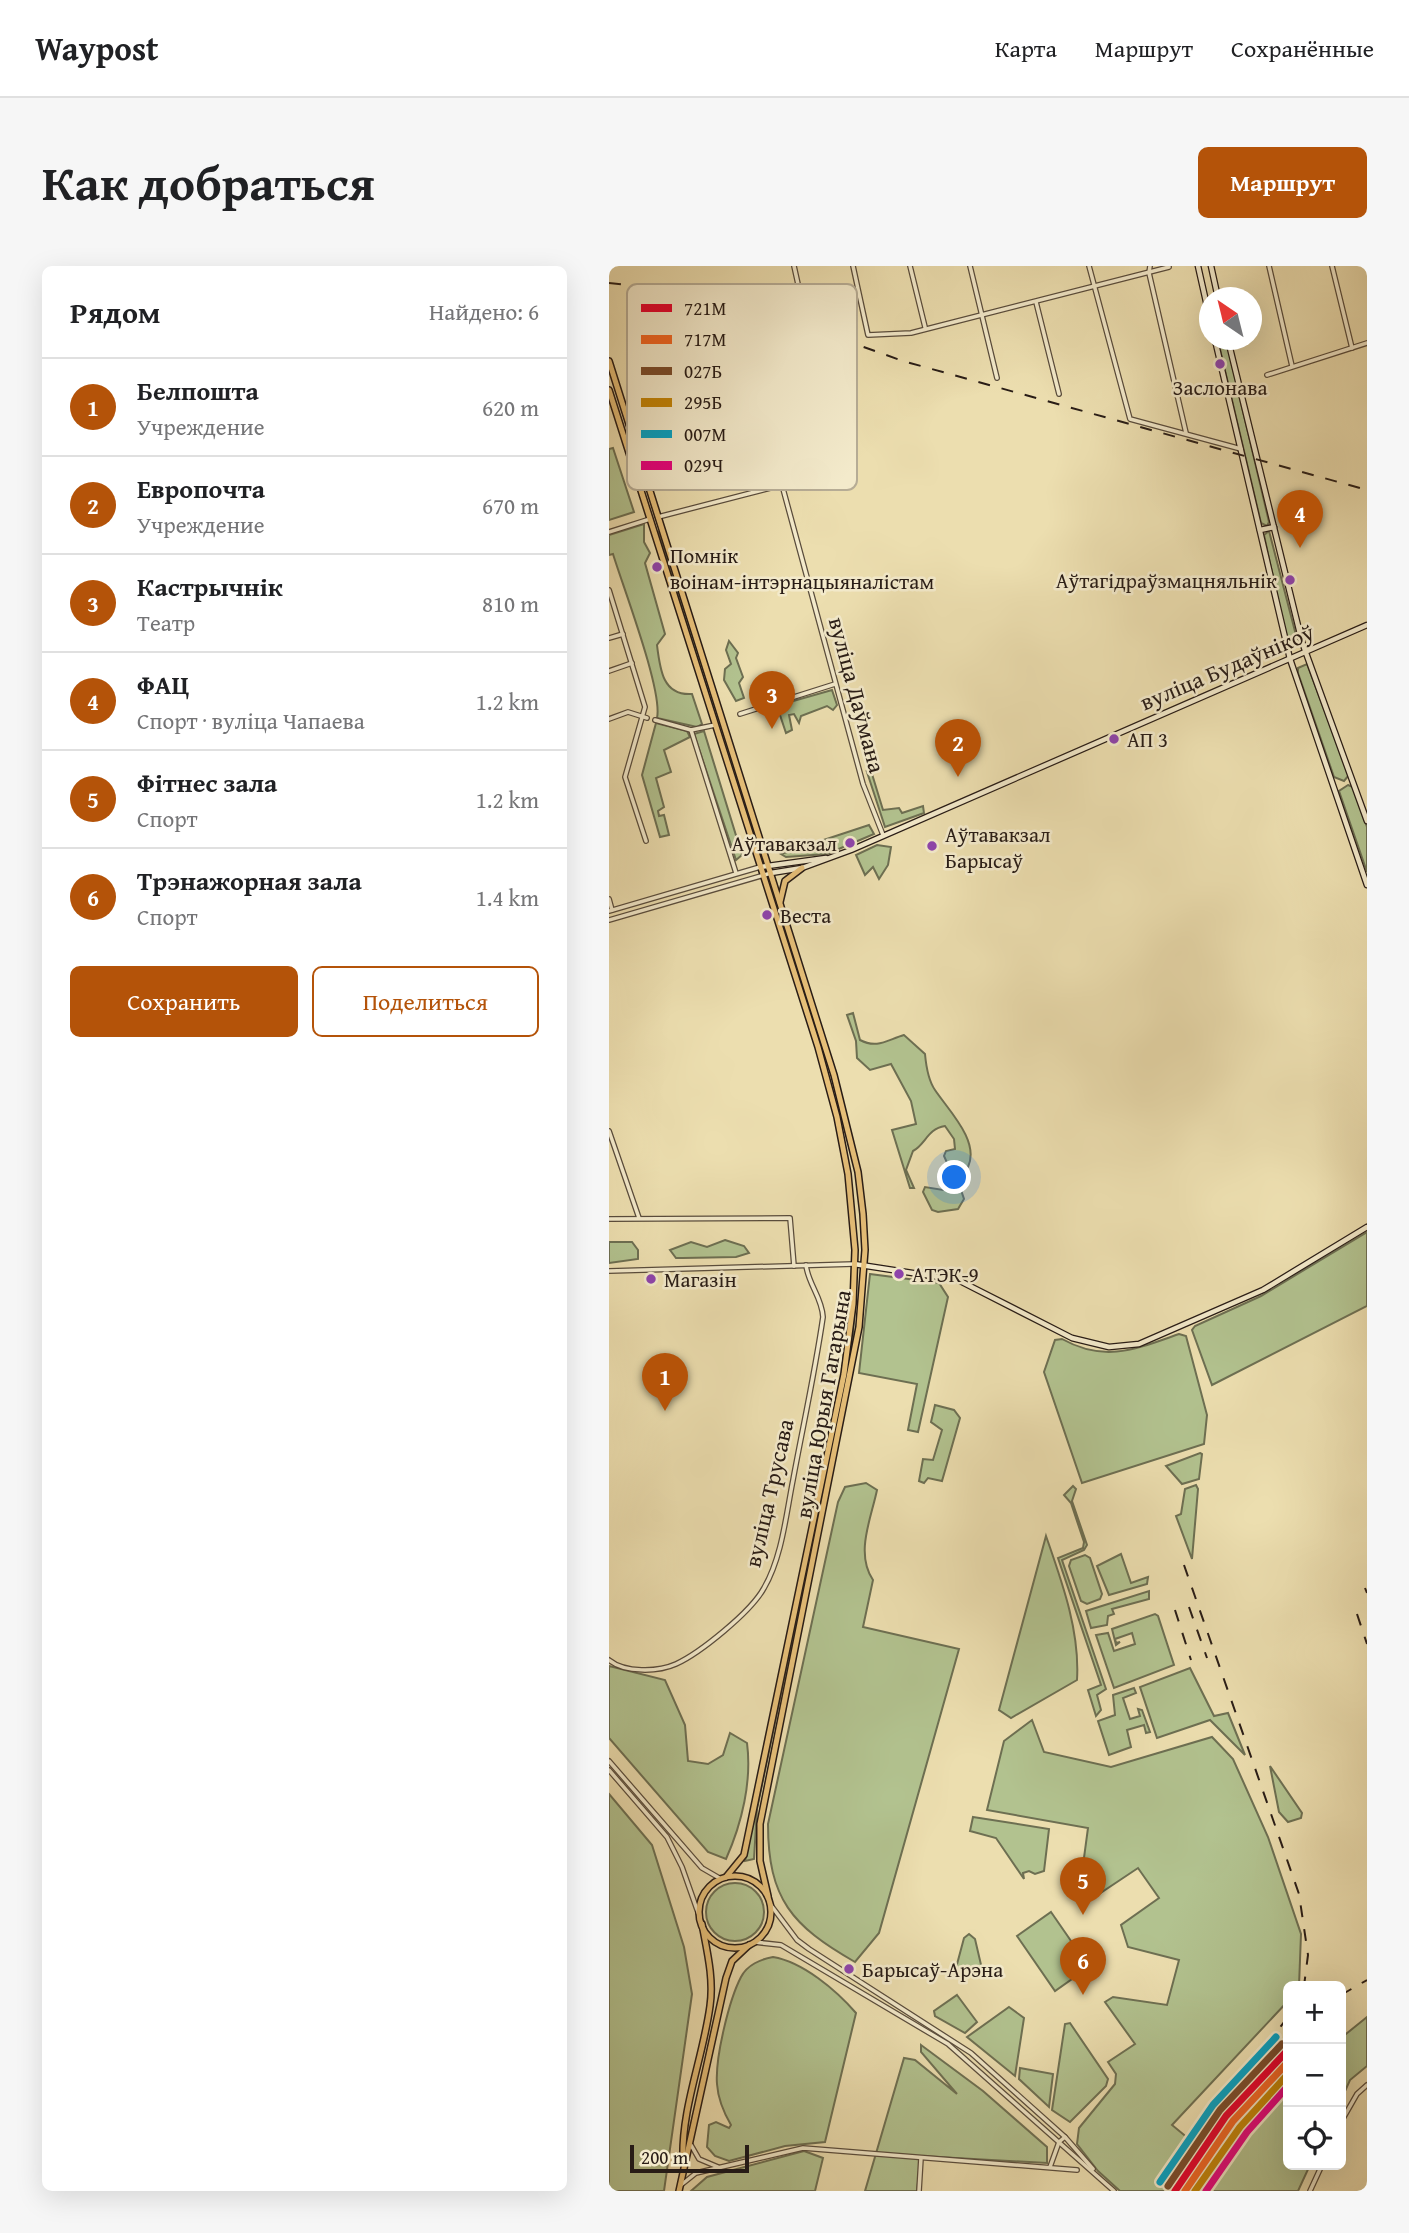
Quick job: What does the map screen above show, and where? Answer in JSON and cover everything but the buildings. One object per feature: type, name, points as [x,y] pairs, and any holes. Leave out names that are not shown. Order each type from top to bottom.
[{"type":"main road","points":[[1198,266],[1203,287]]},
{"type":"main road","points":[[1210,266],[1215,287]]},
{"type":"main road","points":[[1217,350],[1290,659],[1367,885]]},
{"type":"main road","points":[[1230,350],[1305,652],[1367,821]]},
{"type":"main road","name":"вуліца Юрыя Гагарына","points":[[609,361],[627,416]]},
{"type":"main road","name":"вуліца Юрыя Гагарына","points":[[609,390],[627,447]]},
{"type":"main road","name":"вуліца Юрыя Гагарына","points":[[641,490],[837,1117],[851,1196],[855,1264],[849,1345],[744,1855],[703,1895],[701,1921],[712,1989],[682,2137],[683,2172]]},
{"type":"main road","name":"вуліца Юрыя Гагарына","points":[[651,490],[846,1120],[861,1194],[864,1264],[854,1357],[760,1824],[760,1860],[770,1904],[766,1929],[732,1961],[726,1978],[680,2189]]},
{"type":"main road","points":[[1260,530],[1274,527]]},
{"type":"main road","name":"вуліца Будаўнікоў","points":[[771,873],[801,868],[831,857],[1367,625]]},
{"type":"main road","name":"вуліца Будаўнікоў","points":[[760,867],[831,857]]},
{"type":"main road","points":[[779,902],[785,881],[801,868]]},
{"type":"main road","points":[[855,1264],[958,1280],[1072,1338],[1088,1344],[1127,1347],[1263,1290],[1367,1227]]},
{"type":"main road","points":[[723,1878],[746,1878],[761,1887],[768,1896]]},
{"type":"main road","points":[[701,1921],[712,1939],[721,1945],[731,1947],[751,1944]]},
{"type":"street","points":[[794,266],[798,284]]},
{"type":"street","points":[[853,266],[857,284]]},
{"type":"street","points":[[910,266],[925,327]]},
{"type":"street","points":[[970,266],[997,378]]},
{"type":"street","points":[[1089,266],[1130,419],[1241,449]]},
{"type":"street","points":[[1150,266],[1149,274],[1186,433]]},
{"type":"street","points":[[1269,266],[1292,366]]},
{"type":"street","points":[[1332,266],[1352,348]]},
{"type":"street","points":[[857,284],[868,335],[911,333],[925,327],[1036,302],[1169,267]]},
{"type":"street","points":[[1036,302],[1059,394]]},
{"type":"street","points":[[1267,375],[1367,343]]},
{"type":"street","points":[[609,532],[762,490]]},
{"type":"street","name":"вуліца Даўмана","points":[[783,490],[863,784],[883,835]]},
{"type":"street","points":[[609,590],[645,707],[645,717],[625,777],[646,841]]},
{"type":"street","points":[[609,638],[623,634]]},
{"type":"street","points":[[609,671],[632,663]]},
{"type":"street","points":[[740,714],[835,684]]},
{"type":"street","points":[[609,719],[628,712],[645,717]]},
{"type":"street","points":[[655,720],[691,730],[715,724]]},
{"type":"street","points":[[691,730],[736,873]]},
{"type":"street","name":"вуліца Будаўнікоў","points":[[611,910],[760,867]]},
{"type":"street","name":"вуліца Будаўнікоў","points":[[609,920],[771,873]]},
{"type":"street","points":[[674,892],[677,899]]},
{"type":"street","points":[[609,899],[615,918]]},
{"type":"street","points":[[609,1131],[639,1218]]},
{"type":"street","points":[[609,1219],[790,1218],[794,1266]]},
{"type":"street","points":[[609,1271],[855,1264]]},
{"type":"street","name":"вуліца Трусава","points":[[609,1660],[619,1666],[642,1669],[666,1668],[686,1659],[753,1603],[765,1587],[784,1522],[820,1341],[822,1311],[807,1277],[806,1265]]},
{"type":"street","points":[[609,1761],[702,1868],[723,1878]]},
{"type":"street","points":[[609,1770],[667,1837],[682,1867],[701,1921]]},
{"type":"street","points":[[770,1904],[797,1940],[809,1949],[950,2037],[1065,2137],[1085,2157],[1095,2174]]},
{"type":"street","points":[[751,1944],[781,1945],[948,2045],[1114,2191]]},
{"type":"street","points":[[1346,2114],[1357,2095],[1367,2085]]},
{"type":"street","points":[[1050,2167],[1059,2143],[1065,2137]]},
{"type":"street","points":[[690,2138],[699,2159],[720,2168]]},
{"type":"street","points":[[683,2172],[696,2173],[803,2148],[1077,2170]]},
{"type":"street","points":[[919,2191],[921,2158]]},
{"type":"street","points":[[1310,2191],[1320,2170]]},
{"type":"street","points":[[680,2189],[696,2173]]},
{"type":"green space","points":[[1220,350],[1229,350],[1269,522],[1267,526],[1261,523]]},
{"type":"green space","points":[[613,448],[634,512],[609,520],[609,449]]},
{"type":"green space","points":[[644,524],[644,542],[650,553],[645,563],[665,634],[657,645],[662,672],[669,686],[675,691],[692,694],[702,724],[697,727],[657,718],[654,686],[648,663],[613,554],[609,555],[609,535]]},
{"type":"green space","points":[[658,531],[672,569],[762,853],[737,788]]},
{"type":"green space","points":[[1269,531],[1297,639],[1292,645],[1286,638],[1264,535]]},
{"type":"green space","points":[[729,641],[738,653],[736,658],[743,677],[739,683],[744,698],[736,701],[724,680],[725,669],[731,664],[726,650]]},
{"type":"green space","points":[[1307,664],[1349,775],[1344,781],[1334,777],[1298,673],[1298,668]]},
{"type":"green space","points":[[832,690],[837,705],[833,710],[827,706],[801,716],[799,723],[794,714],[789,715],[792,730],[786,733],[778,709],[766,713],[765,709]]},
{"type":"green space","points":[[656,723],[687,731],[690,737],[664,750],[671,772],[656,778],[664,807],[658,811],[659,816],[664,815],[669,835],[660,837],[642,775]]},
{"type":"green space","points":[[704,731],[742,855],[736,860],[694,734]]},
{"type":"green space","points":[[867,772],[872,774],[883,810],[899,808],[902,813],[923,806],[924,813],[885,827]]},
{"type":"green space","points":[[1348,785],[1353,787],[1367,827],[1367,872],[1339,791]]},
{"type":"green space","points":[[869,825],[874,834],[827,854],[786,857],[781,854]]},
{"type":"green space","points":[[877,845],[891,847],[888,865],[879,879],[873,867],[865,875],[856,855]]},
{"type":"green space","points":[[853,1013],[860,1040],[877,1044],[904,1035],[925,1054],[933,1086],[961,1127],[970,1147],[971,1157],[960,1187],[964,1199],[958,1209],[938,1212],[932,1210],[923,1192],[925,1187],[943,1190],[951,1183],[952,1174],[944,1156],[946,1151],[955,1149],[954,1139],[945,1126],[930,1133],[913,1151],[906,1170],[914,1188],[910,1188],[892,1130],[916,1124],[911,1101],[891,1064],[870,1070],[857,1058],[856,1041],[847,1015]]},
{"type":"green space","points":[[1367,1232],[1367,1306],[1212,1385],[1192,1330],[1195,1326],[1261,1296]]},
{"type":"green space","points":[[725,1240],[744,1246],[749,1253],[736,1257],[676,1258],[670,1250],[691,1242],[707,1247]]},
{"type":"green space","points":[[609,1242],[632,1242],[638,1250],[638,1259],[609,1263]]},
{"type":"green space","points":[[870,1274],[939,1283],[948,1297],[918,1432],[908,1430],[917,1384],[859,1373]]},
{"type":"green space","points":[[856,1285],[852,1352],[757,1809],[754,1859],[745,1861],[849,1365]]},
{"type":"green space","points":[[1179,1334],[1186,1336],[1207,1415],[1204,1444],[1082,1483],[1044,1372],[1055,1340],[1062,1339],[1078,1346],[1107,1352],[1134,1349]]},
{"type":"green space","points":[[935,1405],[954,1410],[960,1418],[942,1481],[928,1478],[924,1483],[919,1481],[923,1459],[933,1460],[942,1430],[931,1422]]},
{"type":"green space","points":[[1200,1453],[1199,1479],[1182,1484],[1166,1466]]},
{"type":"green space","points":[[866,1483],[877,1490],[866,1536],[865,1559],[873,1580],[863,1627],[959,1649],[879,1933],[855,1962],[815,1936],[788,1908],[773,1872],[768,1824],[838,1502],[845,1487]]},
{"type":"green space","points":[[1196,1485],[1198,1489],[1192,1559],[1176,1516],[1181,1514],[1185,1489]]},
{"type":"green space","points":[[1073,1486],[1076,1489],[1072,1501],[1087,1545],[1084,1550],[1062,1560],[1106,1689],[1097,1695],[1101,1710],[1096,1716],[1088,1690],[1101,1685],[1058,1558],[1083,1548],[1084,1542],[1071,1503],[1064,1495]]},
{"type":"green space","points":[[1046,1536],[1073,1625],[1077,1680],[1011,1718],[999,1710]]},
{"type":"green space","points":[[1121,1554],[1131,1583],[1148,1577],[1147,1584],[1109,1595],[1097,1566]]},
{"type":"green space","points":[[1085,1555],[1090,1558],[1102,1594],[1100,1599],[1087,1604],[1081,1601],[1069,1566],[1071,1560]]},
{"type":"green space","points":[[1149,1591],[1149,1599],[1112,1609],[1114,1614],[1108,1616],[1107,1625],[1091,1628],[1086,1611]]},
{"type":"green space","points":[[1155,1614],[1158,1616],[1174,1665],[1114,1688],[1096,1635],[1108,1633],[1114,1651],[1135,1644],[1132,1633],[1115,1639],[1116,1643],[1120,1642],[1116,1645],[1112,1629]]},
{"type":"green space","points":[[609,1666],[665,1680],[685,1725],[688,1761],[708,1764],[723,1755],[730,1733],[747,1743],[747,1787],[737,1831],[726,1859],[708,1852],[609,1738]]},
{"type":"green space","points":[[1190,1668],[1214,1716],[1228,1713],[1245,1755],[1210,1720],[1157,1738],[1140,1687]]},
{"type":"green space","points":[[1134,1688],[1136,1693],[1123,1698],[1130,1719],[1140,1716],[1138,1709],[1142,1710],[1150,1732],[1146,1733],[1144,1725],[1127,1730],[1131,1747],[1109,1755],[1098,1721],[1115,1715],[1113,1695]]},
{"type":"green space","points":[[1032,1720],[1044,1752],[1111,1767],[1212,1737],[1233,1759],[1268,1837],[1301,1934],[1299,1981],[1283,1981],[1283,2006],[1172,2125],[1195,2144],[1164,2191],[1120,2191],[1098,2171],[1077,2144],[1079,2128],[1115,2084],[1116,2074],[1108,2062],[1135,2044],[1105,2002],[1113,1997],[1167,2005],[1179,1960],[1128,1947],[1121,1925],[1159,1898],[1138,1868],[1099,1894],[1081,1880],[1088,1828],[987,1810],[1004,1741]]},
{"type":"green space","points":[[1270,1766],[1302,1813],[1301,1818],[1288,1822],[1279,1812]]},
{"type":"green space","points":[[609,1794],[652,1845],[684,1947],[692,1994],[664,2191],[609,2191]]},
{"type":"green space","points":[[973,1817],[1049,1829],[1044,1871],[1035,1874],[1029,1871],[1023,1873],[1024,1879],[996,1838],[970,1831]]},
{"type":"green space","points":[[729,1883],[741,1883],[751,1887],[760,1896],[764,1918],[756,1933],[741,1941],[729,1941],[719,1937],[710,1928],[706,1918],[706,1906],[710,1896],[719,1887]]},
{"type":"green space","points":[[1051,1912],[1089,1967],[1055,1991],[1017,1936]]},
{"type":"green space","points":[[969,1934],[975,1939],[982,1969],[979,1973],[956,1968],[964,1938]]},
{"type":"green space","points":[[773,1957],[796,1965],[818,1978],[856,2013],[825,2142],[785,2146],[729,2161],[715,2156],[707,2147],[709,2125],[716,2122],[729,2128],[731,2125],[722,2106],[717,2084],[724,2029],[736,1987],[744,1973],[755,1963]]},
{"type":"green space","points":[[957,1995],[977,2022],[965,2033],[935,2016],[934,2011]]},
{"type":"green space","points":[[1009,2007],[1024,2018],[1015,2076],[967,2037]]},
{"type":"green space","points":[[1367,2017],[1367,2066],[1350,2080],[1346,2089],[1346,2044],[1346,2034]]},
{"type":"green space","points":[[1070,2023],[1108,2079],[1106,2086],[1070,2122],[1052,2110],[1065,2024]]},
{"type":"green space","points":[[921,2045],[983,2091],[1047,2147],[1047,2163],[921,2156],[917,2191],[865,2191],[904,2058],[915,2060],[957,2094],[921,2052]]},
{"type":"green space","points":[[1020,2068],[1053,2074],[1049,2107],[1019,2079]]},
{"type":"green space","points":[[1283,2088],[1283,2170],[1308,2170],[1298,2191],[1209,2191]]},
{"type":"green space","points":[[804,2151],[823,2158],[815,2191],[691,2191],[707,2177]]},
{"type":"railway","points":[[609,283],[627,285]]},
{"type":"railway","points":[[857,345],[903,361],[1367,490]]},
{"type":"railway","points":[[1184,1565],[1299,1894],[1308,1955],[1305,1981]]},
{"type":"railway","points":[[1365,1588],[1367,1593]]},
{"type":"railway","points":[[1189,1607],[1207,1658]]},
{"type":"railway","points":[[1175,1610],[1191,1660]]},
{"type":"railway","points":[[1357,1614],[1367,1644]]},
{"type":"railway","points":[[1346,1992],[1367,1980]]},
{"type":"railway","points":[[1193,2141],[1283,2024]]},
{"type":"transit line","name":"007М","points":[[1160,2182],[1213,2105],[1276,2037]]},
{"type":"transit line","name":"027Б","points":[[1168,2186],[1220,2110],[1282,2044]]},
{"type":"transit line","name":"721М","points":[[1175,2191],[1226,2116],[1283,2055]]},
{"type":"transit line","name":"717М","points":[[1185,2191],[1233,2121],[1283,2067]]},
{"type":"transit line","name":"295Б","points":[[1195,2191],[1240,2127],[1283,2080]]},
{"type":"transit line","name":"029Ч","points":[[1206,2191],[1247,2132],[1283,2092]]},
{"type":"place","name":"Заслонава","points":[[1220,364]]},
{"type":"place","name":"ФАЦ","points":[[1300,548]]},
{"type":"place","name":"Помнік воінам-інтэрнацыяналістам","points":[[657,567]]},
{"type":"place","name":"Аўтагідраўзмацняльнік","points":[[1290,580]]},
{"type":"place","name":"Кастрычнік","points":[[772,729]]},
{"type":"place","name":"АП 3","points":[[1114,739]]},
{"type":"place","name":"Европочта","points":[[958,777]]},
{"type":"place","name":"Аўтавакзал","points":[[850,843]]},
{"type":"place","name":"Аўтавакзал Барысаў","points":[[932,846]]},
{"type":"place","name":"Веста","points":[[767,915]]},
{"type":"place","name":"АТЭК-9","points":[[899,1274]]},
{"type":"place","name":"Магазін","points":[[651,1279]]},
{"type":"place","name":"Белпошта","points":[[665,1411]]},
{"type":"place","name":"Фітнес зала","points":[[1083,1915]]},
{"type":"place","name":"Барысаў-Арэна","points":[[849,1969]]},
{"type":"place","name":"Трэнажорная зала","points":[[1083,1995]]}]
